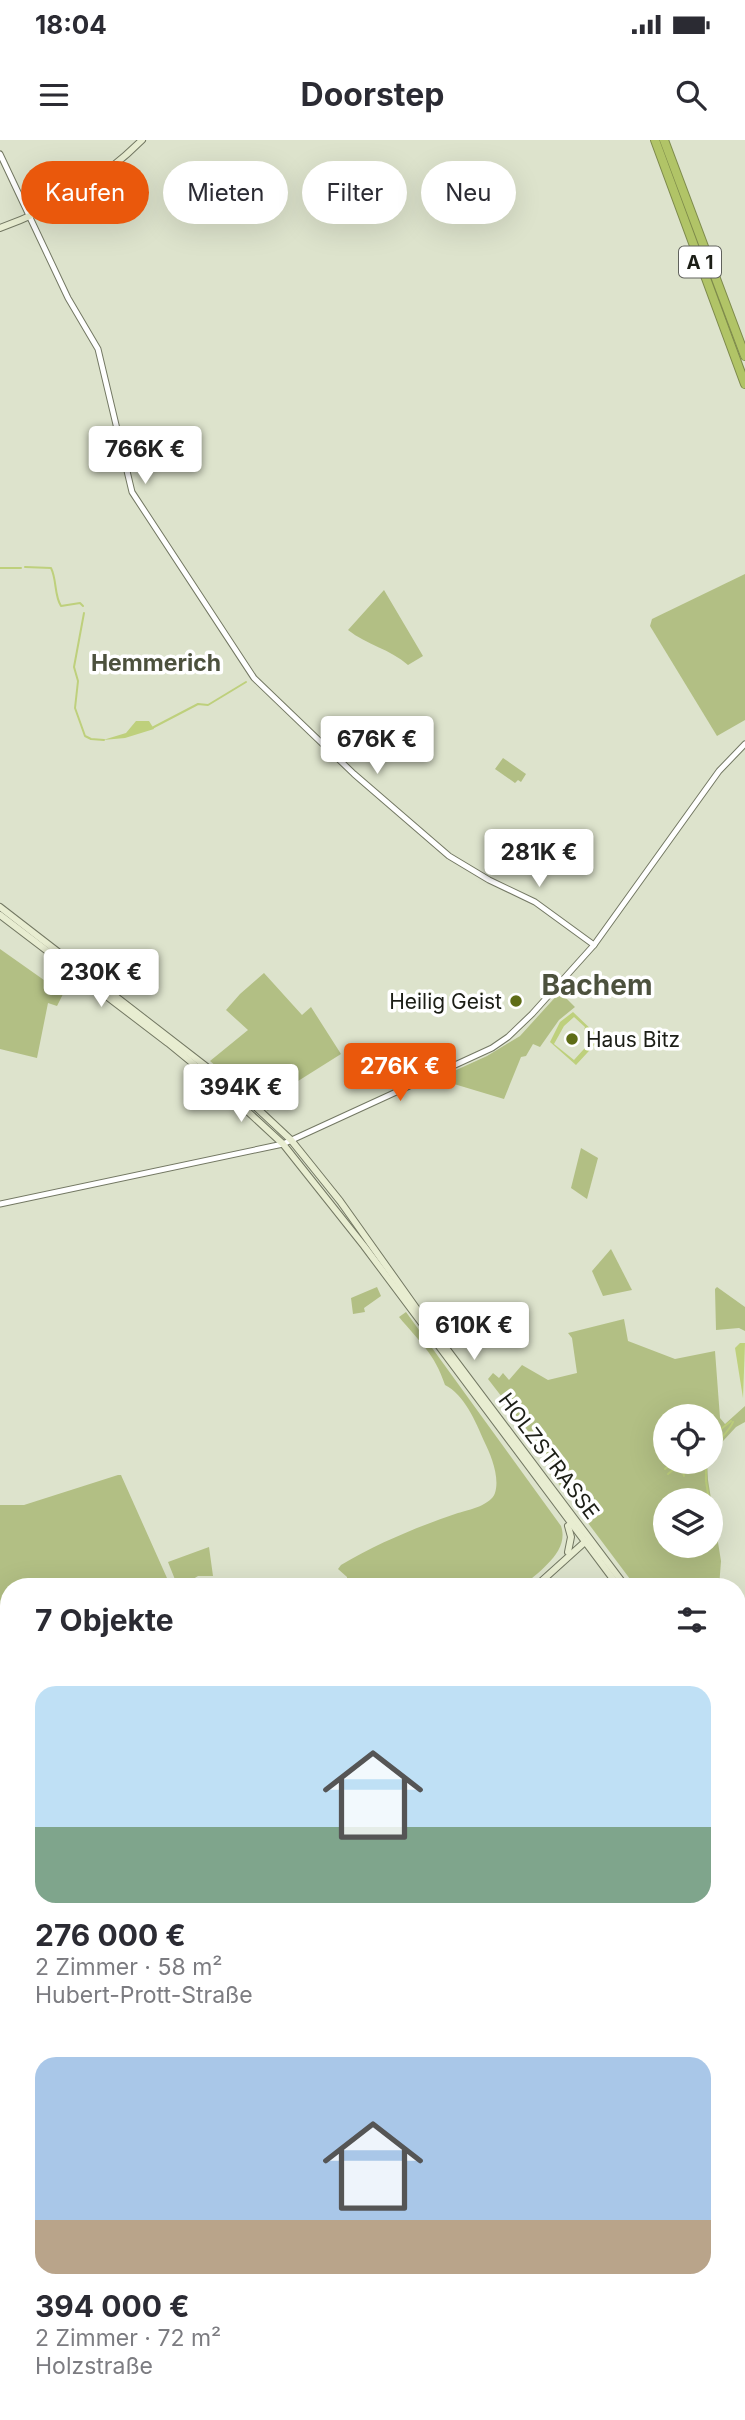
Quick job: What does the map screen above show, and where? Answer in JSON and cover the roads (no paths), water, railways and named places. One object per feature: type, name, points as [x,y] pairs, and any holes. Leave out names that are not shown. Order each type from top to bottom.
[{"type":"highway","name":"A 1","points":[[655,140],[745,384]]},
{"type":"highway","name":"A 1","points":[[664,140],[745,356]]},
{"type":"main road","points":[[116,161],[142,140]]},
{"type":"main road","points":[[0,228],[21,220]]},
{"type":"main road","name":"HOLZSTRASSE","points":[[0,907],[243,1095],[290,1140],[340,1201],[612,1578]]},
{"type":"main road","name":"HOLZSTRASSE","points":[[0,915],[178,1051],[283,1144],[364,1246],[563,1515],[619,1578]]},
{"type":"main road","points":[[563,1515],[571,1537],[570,1553]]},
{"type":"main road","points":[[544,1578],[585,1540]]},
{"type":"main road","points":[[570,1553],[582,1552],[595,1556]]},
{"type":"street","points":[[0,154],[21,196]]},
{"type":"street","points":[[34,224],[62,287],[98,349],[132,492],[254,678],[354,774],[449,856],[489,880],[535,902],[594,945]]},
{"type":"street","points":[[0,1204],[283,1144],[492,1048],[532,1014],[594,945],[719,771],[745,744]]},
{"type":"waterway","points":[[25,567],[51,568],[61,606],[80,603],[83,606]]},
{"type":"waterway","points":[[0,568],[21,568]]},
{"type":"waterway","points":[[84,613],[74,667],[78,681],[75,708],[85,736],[104,740]]},
{"type":"waterway","points":[[152,728],[198,704],[208,705],[246,682]]},
{"type":"waterway","points":[[723,1427],[731,1421]]},
{"type":"waterway","points":[[723,1436],[733,1422]]},
{"type":"waterway","points":[[706,1474],[707,1488]]},
{"type":"place","name":"Heilig Geist","points":[[516,1001]]},
{"type":"place","name":"Haus Bitz","points":[[572,1039]]},
{"type":"district","name":"Hemmerich","points":[[156,663]]},
{"type":"district","name":"Bachem","points":[[597,985]]}]
